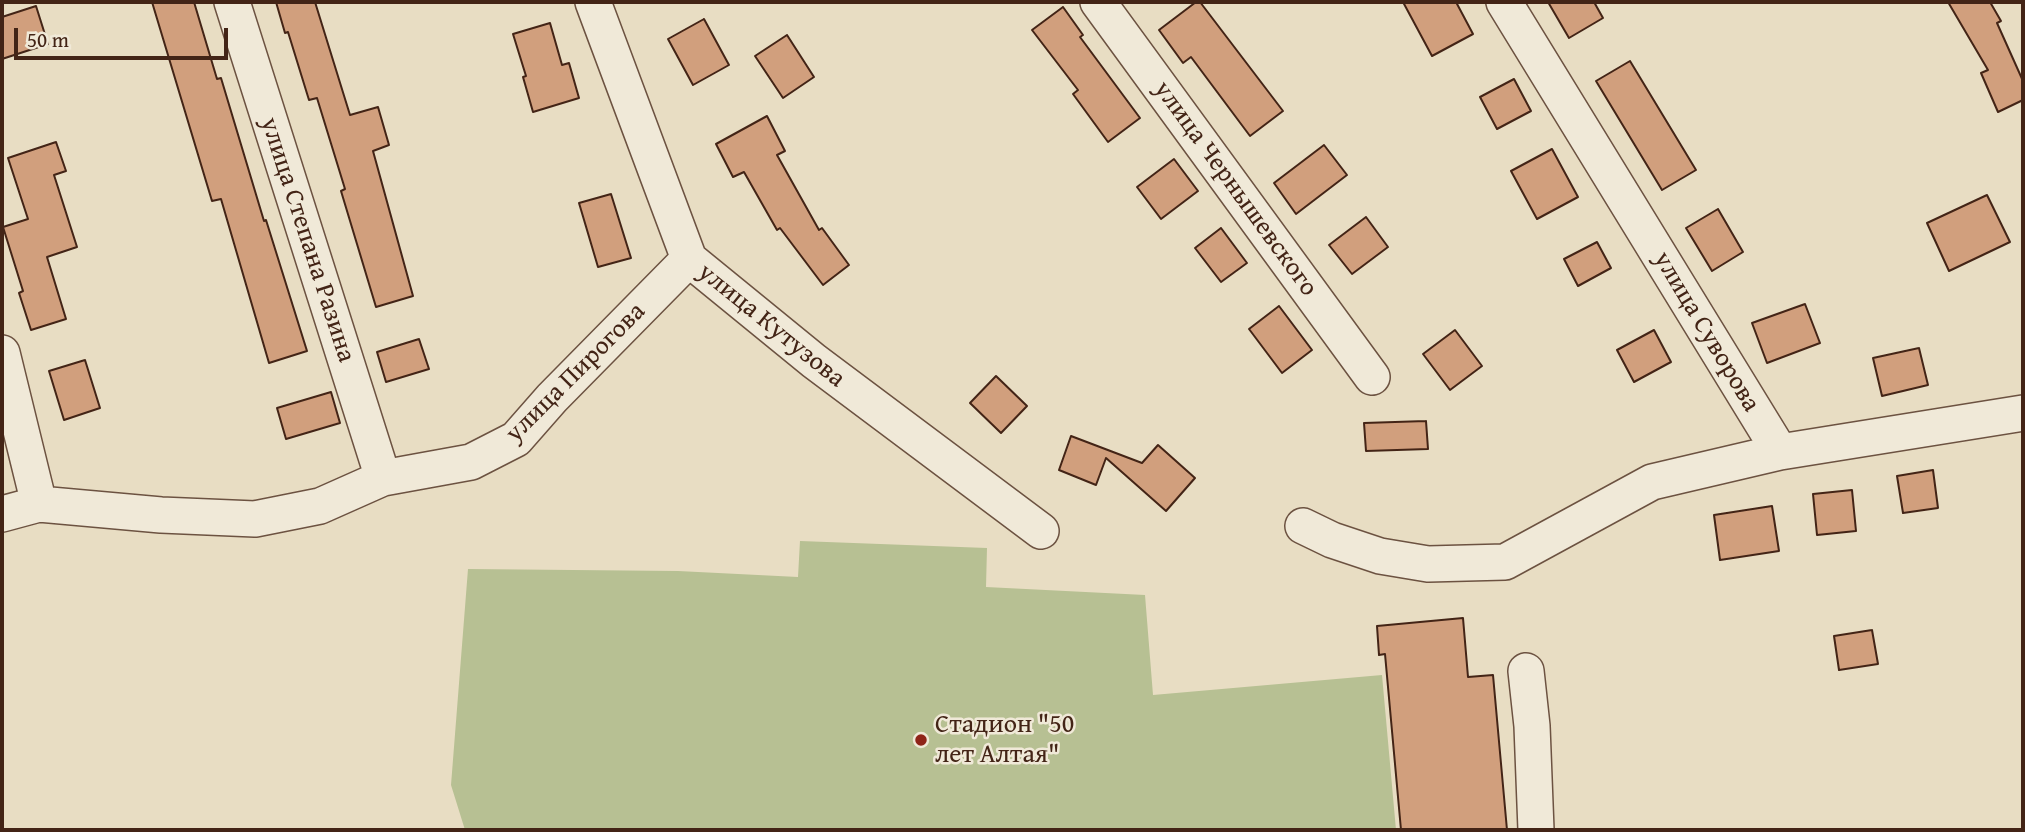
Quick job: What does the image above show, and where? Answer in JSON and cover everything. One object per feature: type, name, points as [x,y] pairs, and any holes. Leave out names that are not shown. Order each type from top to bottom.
[{"type":"street","name":"улица Степана Разина","points":[[232,2],[383,478]]},
{"type":"street","name":"улица Кутузова","points":[[593,2],[688,259],[814,361],[1041,531]]},
{"type":"street","name":"улица Чернышевского","points":[[1098,2],[1372,377]]},
{"type":"street","name":"улица Суворова","points":[[1504,2],[1780,452]]},
{"type":"street","name":"улица Пирогова","points":[[2,514],[39,504],[161,515],[255,519],[320,506],[383,478],[471,462],[516,439],[552,398],[688,259]]},
{"type":"street","points":[[2,353],[39,504]]},
{"type":"street","points":[[1303,526],[1332,540],[1380,556],[1428,564],[1505,562],[1652,482],[1780,452],[2023,413]]},
{"type":"street","points":[[1526,671],[1532,726],[1536,830]]},
{"type":"green space","name":"Стадион \"50 лет Алтая\"","points":[[800,541],[987,548],[986,587],[1145,595],[1153,695],[1382,675],[1396,830],[465,830],[451,785],[468,569],[678,571],[798,577]]},
{"type":"building","points":[[152,2],[194,2],[217,79],[221,78],[307,351],[269,363],[221,199],[212,201]]},
{"type":"building","points":[[276,2],[315,2],[350,115],[378,107],[389,145],[373,151],[413,296],[376,307],[341,191],[345,189],[317,98],[309,100]]},
{"type":"building","points":[[1196,2],[1200,2],[1283,111],[1250,136],[1191,57],[1183,63],[1159,30]]},
{"type":"building","points":[[1403,2],[1456,2],[1473,34],[1432,56]]},
{"type":"building","points":[[1548,2],[1594,2],[1603,18],[1569,38]]},
{"type":"building","points":[[1948,2],[1990,2],[2001,21],[1997,23],[2023,81],[2023,100],[1998,112],[1981,73],[1988,70]]},
{"type":"building","points":[[36,6],[48,44],[2,59],[2,17]]},
{"type":"building","points":[[1063,7],[1083,35],[1080,37],[1140,118],[1108,142],[1073,94],[1078,90],[1032,30]]},
{"type":"building","points":[[704,19],[729,65],[693,85],[668,39]]},
{"type":"building","points":[[550,23],[562,65],[569,63],[579,98],[533,112],[523,77],[526,76],[513,34]]},
{"type":"building","points":[[787,35],[814,77],[783,98],[755,56]]},
{"type":"building","points":[[1630,61],[1696,170],[1662,190],[1596,81]]},
{"type":"building","points":[[1514,79],[1531,111],[1497,129],[1480,97]]},
{"type":"building","points":[[767,116],[785,151],[777,155],[819,230],[822,228],[849,265],[823,285],[780,228],[777,230],[744,172],[733,177],[716,144]]},
{"type":"building","points":[[56,142],[66,171],[54,175],[77,247],[47,257],[66,319],[31,330],[19,293],[23,291],[3,227],[28,219],[8,158]]},
{"type":"building","points":[[1324,145],[1347,175],[1296,214],[1274,183]]},
{"type":"building","points":[[1552,149],[1578,197],[1537,219],[1511,171]]},
{"type":"building","points":[[1174,159],[1198,191],[1161,219],[1137,187]]},
{"type":"building","points":[[611,194],[631,258],[598,267],[579,203]]},
{"type":"building","points":[[1987,195],[2010,242],[1949,271],[1927,223]]},
{"type":"building","points":[[1718,209],[1743,252],[1712,271],[1686,228]]},
{"type":"building","points":[[1366,217],[1388,247],[1352,274],[1329,245]]},
{"type":"building","points":[[1221,228],[1247,263],[1221,282],[1195,248]]},
{"type":"building","points":[[1597,242],[1611,268],[1578,286],[1564,259]]},
{"type":"building","points":[[1805,304],[1820,343],[1767,363],[1752,323]]},
{"type":"building","points":[[1279,306],[1312,350],[1282,373],[1249,329]]},
{"type":"building","points":[[1455,330],[1482,366],[1450,390],[1423,354]]},
{"type":"building","points":[[1654,330],[1671,362],[1634,382],[1617,350]]},
{"type":"building","points":[[419,339],[429,369],[386,382],[377,352]]},
{"type":"building","points":[[1919,348],[1928,385],[1882,396],[1873,358]]},
{"type":"building","points":[[85,360],[100,408],[64,420],[49,371]]},
{"type":"building","points":[[996,376],[1027,406],[1001,433],[970,403]]},
{"type":"building","points":[[331,392],[340,423],[286,439],[277,408]]},
{"type":"building","points":[[1426,421],[1428,449],[1366,451],[1364,423]]},
{"type":"building","points":[[1071,436],[1142,463],[1158,445],[1195,478],[1166,511],[1106,458],[1096,485],[1059,470]]},
{"type":"building","points":[[1933,470],[1938,508],[1903,513],[1897,476]]},
{"type":"building","points":[[1852,490],[1856,531],[1817,535],[1813,494]]},
{"type":"building","points":[[1772,506],[1779,551],[1720,560],[1714,515]]},
{"type":"building","points":[[1463,618],[1468,677],[1493,675],[1507,830],[1401,830],[1385,654],[1379,655],[1377,626]]},
{"type":"building","points":[[1872,630],[1878,664],[1839,670],[1834,636]]},
{"type":"place","name":"Стадион \"50 лет Алтая\"","points":[[921,740]]}]
